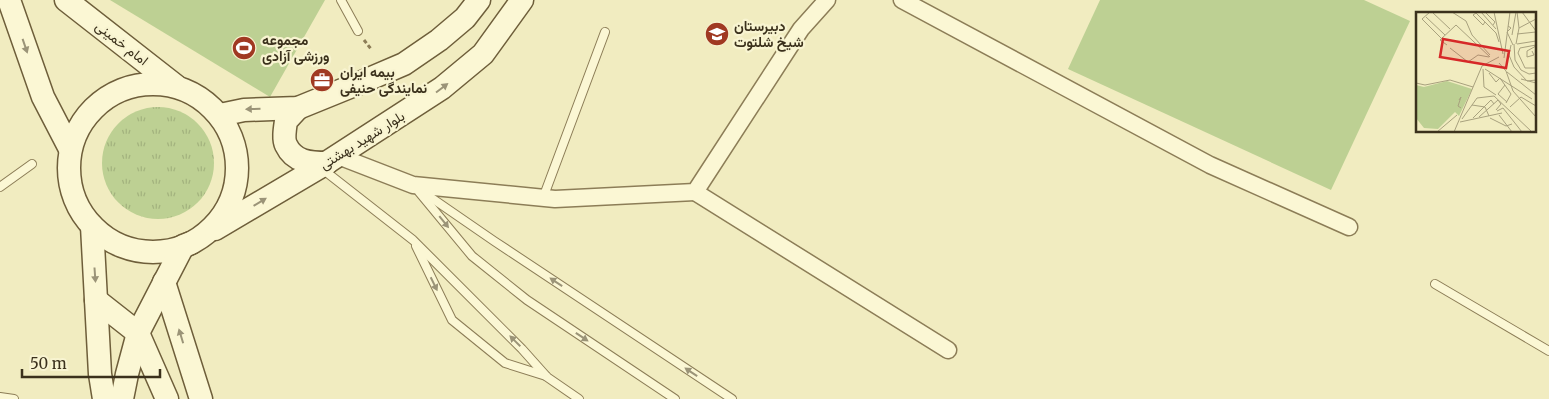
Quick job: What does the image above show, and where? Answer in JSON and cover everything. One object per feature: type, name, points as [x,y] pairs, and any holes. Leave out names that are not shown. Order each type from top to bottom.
[{"type":"main road","points":[[9,0],[42,97],[70,149]]},
{"type":"main road","name":"امام خمینی","points":[[66,0],[177,86]]},
{"type":"main road","points":[[220,115],[244,110],[298,108],[404,64],[439,40],[465,18],[479,0]]},
{"type":"main road","name":"بلوار شهید بهشتی","points":[[199,239],[328,162],[442,88],[483,54],[522,0]]},
{"type":"main road","points":[[122,399],[138,333],[183,246],[199,239],[223,217],[235,192],[238,165],[233,138],[220,115],[200,97],[177,86],[149,83],[122,89],[98,103],[80,124],[70,149],[68,177],[76,204],[92,226],[114,243],[140,251],[168,251],[199,239]]},
{"type":"main road","points":[[298,108],[286,121],[286,144],[294,155],[307,163],[328,162]]},
{"type":"main road","points":[[92,226],[100,374],[104,399]]},
{"type":"main road","points":[[164,282],[201,399]]},
{"type":"main road","points":[[96,300],[138,333],[167,399]]},
{"type":"street","points":[[696,192],[801,29],[826,0]]},
{"type":"street","points":[[902,0],[1210,165],[1349,227]]},
{"type":"street","points":[[328,162],[413,184],[555,199],[696,192],[948,350]]},
{"type":"lane","points":[[341,0],[358,31]]},
{"type":"lane","points":[[543,198],[605,32]]},
{"type":"lane","points":[[328,162],[413,240],[522,348],[547,377],[579,399]]},
{"type":"lane","points":[[0,187],[32,164]]},
{"type":"lane","points":[[413,184],[472,256],[527,300],[675,399]]},
{"type":"lane","points":[[413,184],[494,241],[732,399]]},
{"type":"lane","points":[[413,240],[452,320],[505,363],[547,377]]},
{"type":"lane","points":[[1435,284],[1549,351]]},
{"type":"lane","points":[[0,397],[14,399]]},
{"type":"green space","name":"مجموعه ورزشی آزادی","points":[[110,0],[325,0],[270,97]]},
{"type":"green space","points":[[1100,0],[1364,0],[1410,21],[1331,190],[1068,69]]},
{"type":"green space","points":[[158,107],[180,111],[198,123],[210,141],[214,163],[210,185],[198,203],[180,215],[158,219],[136,215],[118,203],[106,185],[102,163],[106,141],[118,123],[136,111]]},
{"type":"place","name":"دبیرستان شیخ شلتوت","points":[[717,34]]},
{"type":"place","name":"مجموعه ورزشی آزادی","points":[[244,48]]},
{"type":"place","name":"بیمه ایران نمایندگی حنیفی","points":[[322,80]]}]
